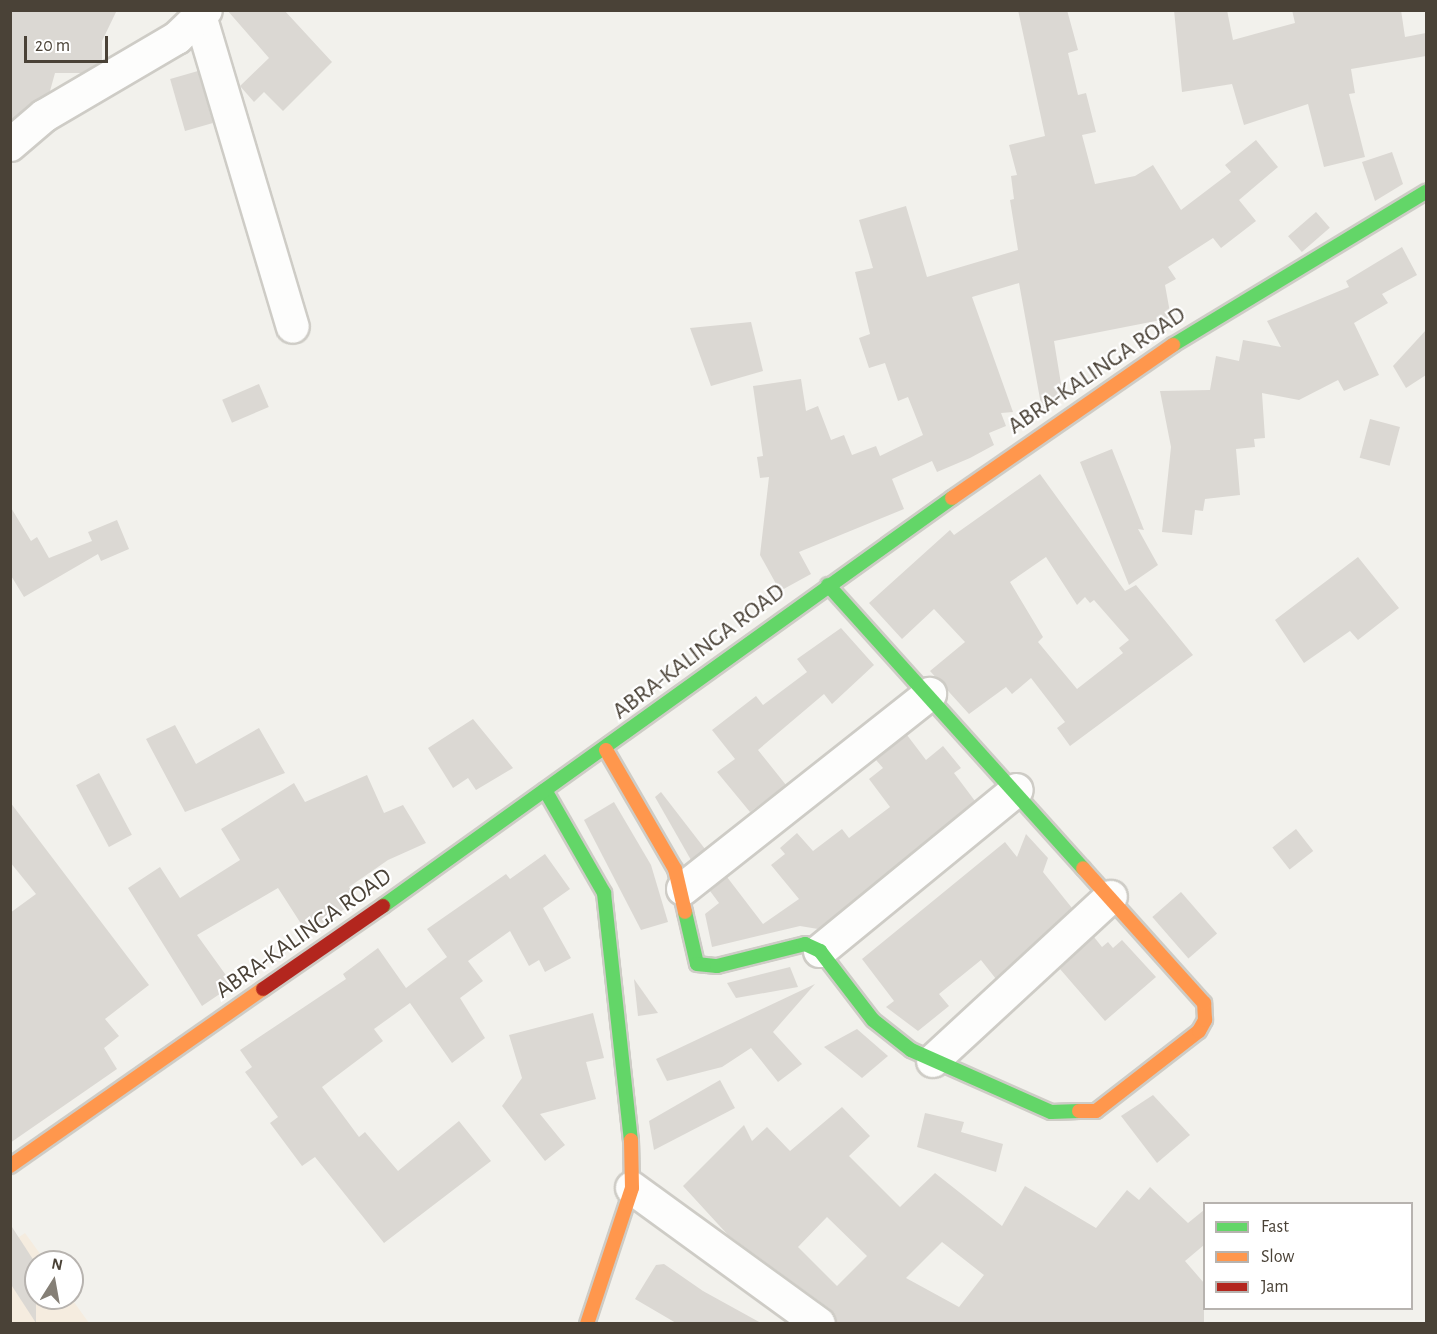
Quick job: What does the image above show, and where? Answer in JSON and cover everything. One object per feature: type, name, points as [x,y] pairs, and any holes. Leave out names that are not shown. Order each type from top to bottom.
[{"type":"street","points":[[10,146],[44,116],[203,15],[293,327]]},
{"type":"street","name":"ABRA-KALINGA ROAD","points":[[10,1166],[545,790],[606,750],[828,585],[1179,341],[1426,192]]},
{"type":"street","points":[[606,750],[683,889],[690,952],[697,964],[717,966],[799,944],[820,951],[886,1033],[933,1060],[1037,1107],[1080,1115],[1096,1111],[1198,1031],[1205,1020],[1204,1003],[1017,790],[828,585]]},
{"type":"street","points":[[683,889],[930,694]]},
{"type":"street","points":[[545,790],[604,892],[623,1024],[632,1188],[587,1323]]},
{"type":"street","points":[[820,951],[1017,790]]},
{"type":"street","points":[[933,1060],[1111,897]]},
{"type":"street","points":[[632,1188],[819,1323]]},
{"type":"shaded area","points":[[25,1233],[37,1250],[24,1250],[24,1310],[80,1310],[89,1323],[11,1323],[10,1243]]},
{"type":"building","points":[[10,10],[117,10],[102,41],[102,61],[82,73],[55,73],[50,91],[10,121]]},
{"type":"building","points":[[227,10],[284,10],[332,62],[283,111],[264,92],[254,102],[240,86],[269,58]]},
{"type":"building","points":[[1018,10],[1067,10],[1078,50],[1068,53],[1078,95],[1086,93],[1096,132],[1082,135],[1095,184],[1135,176],[1153,165],[1181,210],[1231,172],[1225,165],[1256,140],[1278,167],[1239,200],[1256,221],[1221,248],[1213,238],[1168,267],[1176,279],[1165,285],[1171,318],[1054,341],[1063,396],[1042,410],[1019,283],[972,297],[1013,412],[1001,413],[1006,426],[989,433],[994,445],[937,472],[932,461],[892,479],[904,509],[799,552],[811,574],[780,591],[760,555],[769,477],[760,478],[757,457],[763,456],[753,386],[801,379],[806,411],[818,406],[831,440],[844,435],[852,455],[876,446],[880,456],[923,435],[908,397],[898,401],[885,363],[869,368],[859,338],[870,334],[855,272],[873,268],[859,220],[906,206],[927,277],[1018,250],[1010,200],[1014,199],[1011,176],[1017,175],[1009,145],[1045,136]]},
{"type":"building","points":[[1174,10],[1227,10],[1233,40],[1295,23],[1292,10],[1401,10],[1405,37],[1426,33],[1426,56],[1351,69],[1355,93],[1349,94],[1365,157],[1324,167],[1308,104],[1244,125],[1232,84],[1182,92]]},
{"type":"building","points":[[198,71],[213,123],[185,131],[170,79]]},
{"type":"building","points":[[1392,152],[1403,184],[1375,201],[1362,162]]},
{"type":"building","points":[[1316,212],[1330,228],[1302,252],[1288,236]]},
{"type":"building","points":[[1402,247],[1417,275],[1382,294],[1388,303],[1354,323],[1379,375],[1344,391],[1338,380],[1299,400],[1262,393],[1265,438],[1254,439],[1255,447],[1236,449],[1240,495],[1205,499],[1203,511],[1195,510],[1192,535],[1162,532],[1171,447],[1160,391],[1210,390],[1216,356],[1239,361],[1243,340],[1281,347],[1267,321],[1349,287],[1346,281]]},
{"type":"building","points":[[751,322],[763,371],[711,386],[690,328]]},
{"type":"building","points":[[1426,330],[1426,375],[1406,388],[1393,366]]},
{"type":"building","points":[[259,384],[269,407],[232,423],[222,400]]},
{"type":"building","points":[[1370,419],[1400,427],[1390,466],[1360,458]]},
{"type":"building","points":[[1112,449],[1144,530],[1138,529],[1158,565],[1129,585],[1080,462]]},
{"type":"building","points":[[1040,474],[1125,591],[1136,585],[1193,655],[1070,746],[1057,728],[1065,722],[1031,678],[1012,694],[1006,687],[969,714],[930,671],[965,642],[934,609],[902,639],[869,603],[950,530],[954,535]],"holes":[[[1046,557],[1077,605],[1085,597],[1090,603],[1094,600],[1129,640],[1119,648],[1123,653],[1077,689],[1038,642],[1043,637],[1010,582]]]},
{"type":"building","points":[[10,506],[31,541],[37,537],[49,558],[92,541],[88,532],[117,520],[129,549],[101,561],[98,554],[24,597],[10,574]]},
{"type":"building","points":[[1358,557],[1399,608],[1358,640],[1350,631],[1304,663],[1275,620]]},
{"type":"building","points":[[841,628],[874,665],[832,704],[824,694],[758,750],[786,785],[750,812],[717,772],[735,759],[712,730],[756,696],[763,705],[807,672],[797,659]]},
{"type":"building","points":[[473,719],[513,768],[476,790],[468,778],[453,788],[428,748]]},
{"type":"building","points":[[175,725],[196,764],[259,728],[285,773],[185,812],[146,739]]},
{"type":"building","points":[[907,735],[926,760],[943,746],[961,768],[954,773],[975,801],[818,929],[800,926],[712,947],[705,914],[719,903],[710,891],[727,877],[763,924],[799,899],[771,865],[785,854],[780,848],[797,833],[813,851],[842,829],[849,838],[890,807],[869,779],[883,768],[876,760]]},
{"type":"building","points":[[99,773],[132,835],[109,847],[76,785]]},
{"type":"building","points":[[367,775],[384,813],[403,805],[426,843],[388,860],[349,887],[357,901],[307,933],[278,888],[197,935],[233,985],[202,1006],[128,888],[160,867],[180,898],[240,860],[221,829],[294,783],[305,802]]},
{"type":"building","points":[[661,792],[705,849],[691,860],[655,797]]},
{"type":"building","points":[[10,802],[149,985],[105,1019],[119,1036],[104,1048],[117,1069],[10,1143],[10,913],[36,894],[10,862]]},
{"type":"building","points":[[614,802],[651,865],[668,922],[641,930],[584,820]]},
{"type":"building","points":[[1296,829],[1313,851],[1290,870],[1272,847]]},
{"type":"building","points":[[1026,834],[1048,858],[1043,872],[1072,908],[996,979],[981,960],[939,994],[949,1006],[918,1031],[886,1007],[894,1001],[862,959],[1005,842],[1017,857]]},
{"type":"building","points":[[545,854],[570,889],[543,908],[571,958],[545,972],[539,960],[529,966],[510,931],[468,961],[483,981],[460,998],[485,1038],[452,1063],[410,1003],[374,1029],[383,1041],[322,1087],[359,1137],[365,1132],[398,1171],[459,1121],[491,1161],[384,1243],[315,1157],[302,1166],[270,1123],[278,1117],[245,1072],[252,1067],[240,1050],[346,979],[343,974],[378,948],[406,988],[447,957],[427,929],[506,874],[510,879]]},
{"type":"building","points":[[1181,892],[1217,934],[1188,958],[1152,917]]},
{"type":"building","points":[[1094,937],[1102,947],[1108,942],[1113,948],[1122,940],[1156,977],[1105,1021],[1060,969]]},
{"type":"building","points":[[790,967],[798,987],[736,998],[727,983]]},
{"type":"building","points":[[634,979],[658,1013],[638,1016]]},
{"type":"building","points":[[815,984],[773,1032],[802,1064],[778,1082],[751,1048],[722,1067],[667,1081],[656,1059]]},
{"type":"building","points":[[593,1013],[604,1058],[586,1062],[596,1099],[540,1114],[565,1145],[545,1161],[502,1106],[522,1078],[509,1035]]},
{"type":"building","points":[[857,1029],[888,1056],[862,1078],[824,1047]]},
{"type":"building","points":[[720,1080],[735,1108],[654,1150],[649,1121]]},
{"type":"building","points":[[1153,1095],[1190,1135],[1157,1163],[1121,1116]]},
{"type":"building","points":[[842,1107],[870,1136],[849,1156],[900,1207],[935,1173],[1002,1226],[1025,1186],[1096,1228],[1127,1190],[1139,1200],[1150,1187],[1188,1223],[1203,1211],[1203,1246],[1185,1261],[1203,1282],[1204,1323],[837,1323],[830,1309],[728,1235],[683,1186],[744,1125],[752,1141],[767,1127],[790,1151]],"holes":[[[827,1217],[867,1256],[837,1286],[798,1247]],[[942,1242],[984,1275],[959,1307],[906,1278]]]},
{"type":"building","points":[[925,1113],[964,1122],[961,1132],[1003,1144],[996,1172],[917,1147]]},
{"type":"building","points":[[10,1224],[27,1250],[24,1250],[24,1305],[10,1283]]},
{"type":"building","points":[[664,1264],[703,1291],[761,1323],[676,1323],[635,1299],[656,1265]]},
{"type":"building","points":[[28,1310],[36,1310],[36,1323]]},
{"type":"traffic: fast","points":[[1173,345],[1426,192]]},
{"type":"traffic: fast","points":[[383,906],[952,498]]},
{"type":"traffic: fast","points":[[828,585],[1083,868]]},
{"type":"traffic: fast","points":[[545,790],[604,893],[631,1140]]},
{"type":"traffic: fast","points":[[685,912],[697,964],[717,966],[805,944],[820,951],[873,1020],[911,1050],[1051,1112],[1079,1111]]},
{"type":"traffic: slow","points":[[952,498],[1173,345]]},
{"type":"traffic: slow","points":[[606,750],[675,869],[685,912]]},
{"type":"traffic: slow","points":[[1079,1111],[1096,1111],[1199,1031],[1205,1020],[1204,1003],[1083,868]]},
{"type":"traffic: slow","points":[[10,1166],[263,989]]},
{"type":"traffic: slow","points":[[587,1324],[632,1188],[631,1140]]},
{"type":"traffic: jam","points":[[263,989],[383,906]]}]
